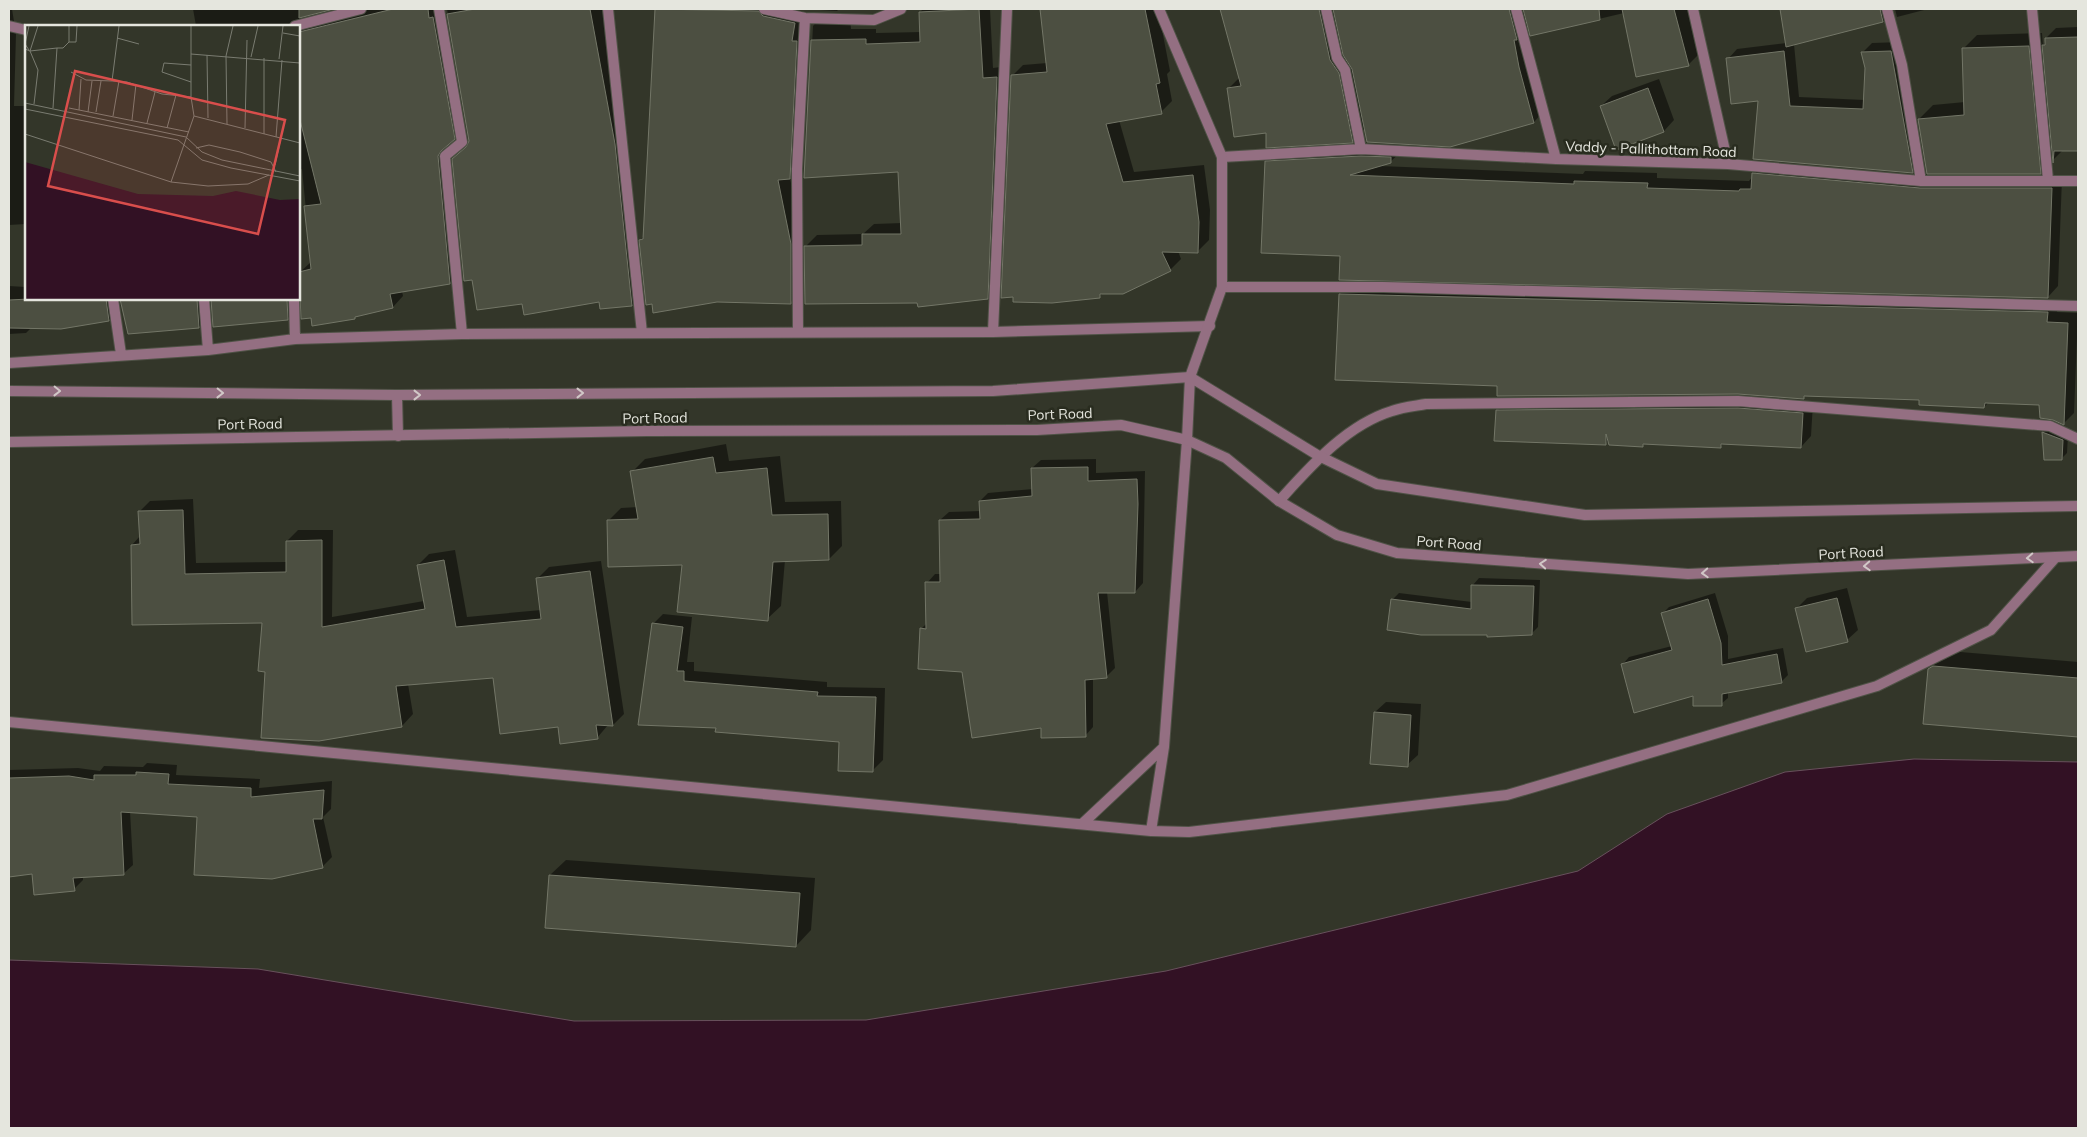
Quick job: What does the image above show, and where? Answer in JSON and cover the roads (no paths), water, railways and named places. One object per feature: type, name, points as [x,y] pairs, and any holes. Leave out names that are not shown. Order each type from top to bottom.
[{"type":"street","points":[[299,25],[361,9]]},
{"type":"street","points":[[439,9],[462,142],[445,156],[462,334]]},
{"type":"street","points":[[608,9],[642,333]]},
{"type":"street","points":[[764,9],[805,18],[874,20],[900,9]]},
{"type":"street","points":[[992,332],[1007,9]]},
{"type":"street","points":[[1151,832],[1164,747],[1190,377],[1210,326],[1222,287],[1222,157],[1159,9]]},
{"type":"street","points":[[1326,9],[1337,58],[1345,70],[1361,149]]},
{"type":"street","points":[[1516,9],[1556,159]]},
{"type":"street","points":[[1693,9],[1728,164]]},
{"type":"street","points":[[1887,9],[1902,65],[1920,181]]},
{"type":"street","points":[[2032,9],[2048,180]]},
{"type":"street","points":[[798,332],[797,169],[805,18]]},
{"type":"street","points":[[9,26],[25,30]]},
{"type":"street","name":"Vaddy - Pallithottam Road","points":[[1222,157],[1361,149],[1556,159],[1728,164],[1920,181],[2078,181]]},
{"type":"street","points":[[1222,287],[1383,287],[2078,306]]},
{"type":"street","points":[[113,300],[121,354]]},
{"type":"street","points":[[204,300],[208,350]]},
{"type":"street","points":[[294,300],[295,339]]},
{"type":"street","points":[[9,363],[121,354],[208,350],[295,339],[462,334],[992,332],[1210,326]]},
{"type":"street","points":[[1190,377],[1319,456],[1377,484],[1585,515],[2078,506]]},
{"type":"street","name":"Port Road","points":[[9,391],[397,395],[992,392],[1190,377]]},
{"type":"street","points":[[397,395],[398,436]]},
{"type":"street","points":[[1279,501],[1319,456],[1353,430],[1392,411],[1426,404],[1738,401],[2050,426],[2078,439]]},
{"type":"street","name":"Port Road","points":[[9,442],[658,431],[1037,430],[1121,425],[1187,440],[1226,458],[1279,501],[1337,535],[1397,553],[1678,574],[2078,556]]},
{"type":"street","points":[[9,722],[1151,832],[1189,832],[1507,795],[1877,686],[1991,630],[2056,557]]},
{"type":"street","points":[[1082,824],[1164,747]]}]
